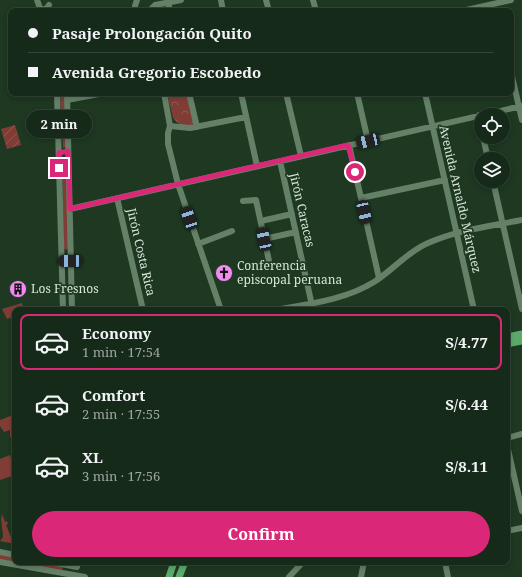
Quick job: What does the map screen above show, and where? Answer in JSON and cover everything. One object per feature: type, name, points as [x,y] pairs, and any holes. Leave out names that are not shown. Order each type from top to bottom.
[{"type":"main road","points":[[510,336],[522,334]]},
{"type":"main road","points":[[510,343],[522,341]]},
{"type":"main road","points":[[169,577],[173,565]]},
{"type":"main road","points":[[179,577],[184,565]]},
{"type":"street","points":[[153,0],[165,3],[168,8]]},
{"type":"street","points":[[152,8],[155,5],[181,0]]},
{"type":"street","points":[[476,8],[511,0]]},
{"type":"street","points":[[495,4],[496,8]]},
{"type":"street","points":[[514,83],[522,120]]},
{"type":"street","points":[[57,96],[63,307]]},
{"type":"street","points":[[67,96],[72,307]]},
{"type":"street","points":[[67,100],[88,96]]},
{"type":"street","points":[[165,96],[170,126],[168,133],[168,144],[178,184],[220,307]]},
{"type":"street","points":[[190,96],[197,127]]},
{"type":"street","points":[[242,96],[258,166]]},
{"type":"street","name":"Jirón Caracas","points":[[287,96],[301,156]]},
{"type":"street","points":[[358,96],[368,141]]},
{"type":"street","name":"Avenida Arnaldo Márquez","points":[[426,96],[473,307]]},
{"type":"street","points":[[510,108],[520,106]]},
{"type":"street","points":[[170,126],[185,128],[197,127],[246,117]]},
{"type":"street","points":[[70,209],[474,117]]},
{"type":"street","points":[[348,145],[379,278]]},
{"type":"street","points":[[59,153],[68,151]]},
{"type":"street","name":"Jirón Caracas","points":[[280,161],[313,307]]},
{"type":"street","points":[[361,198],[444,180]]},
{"type":"street","points":[[495,188],[522,310]]},
{"type":"street","name":"Jirón Costa Rica","points":[[117,198],[142,307]]},
{"type":"street","points":[[243,201],[255,199],[270,260],[257,264]]},
{"type":"street","points":[[260,221],[292,214]]},
{"type":"street","points":[[291,307],[312,303],[355,291],[379,278],[412,252],[428,243],[457,234],[522,220]]},
{"type":"street","points":[[198,244],[232,231]]},
{"type":"street","points":[[264,239],[296,232]]},
{"type":"street","points":[[62,261],[70,261]]},
{"type":"street","points":[[510,437],[522,434]]},
{"type":"street","points":[[510,458],[522,511]]},
{"type":"street","points":[[510,530],[522,528]]},
{"type":"street","points":[[0,552],[12,554]]},
{"type":"street","points":[[0,562],[12,563]]},
{"type":"street","points":[[30,565],[85,577]]},
{"type":"street","points":[[68,565],[68,574]]},
{"type":"street","points":[[77,565],[77,576]]},
{"type":"street","points":[[289,577],[300,565]]},
{"type":"street","points":[[361,577],[363,565]]},
{"type":"street","points":[[446,565],[448,577]]},
{"type":"green space","points":[[60,96],[65,96],[66,147],[63,148]]},
{"type":"green space","points":[[168,96],[189,96],[196,125],[183,125],[178,123],[173,118]]},
{"type":"green space","points":[[15,125],[21,145],[7,149],[1,129]]},
{"type":"green space","points":[[66,163],[69,250],[64,249],[62,164]]},
{"type":"green space","points":[[22,303],[23,307],[12,307],[12,317],[7,319],[2,309]]},
{"type":"green space","points":[[12,415],[12,438],[10,437],[10,430],[4,432],[0,426],[0,420]]},
{"type":"green space","points":[[10,455],[12,463],[12,476],[0,480],[0,459]]},
{"type":"green space","points":[[2,514],[5,522],[7,521],[8,524],[6,525],[12,536],[12,543],[0,541],[3,537],[1,519]]},
{"type":"green space","points":[[0,554],[12,556],[12,562],[0,560]]},
{"type":"green space","points":[[26,565],[58,565],[63,566],[62,572]]},
{"type":"place","name":"Conferencia episcopal peruana","points":[[224,273]]},
{"type":"place","name":"Los Fresnos","points":[[18,289]]},
{"type":"route","points":[[59,168],[59,153],[68,151],[70,209],[348,145],[355,172]]}]
